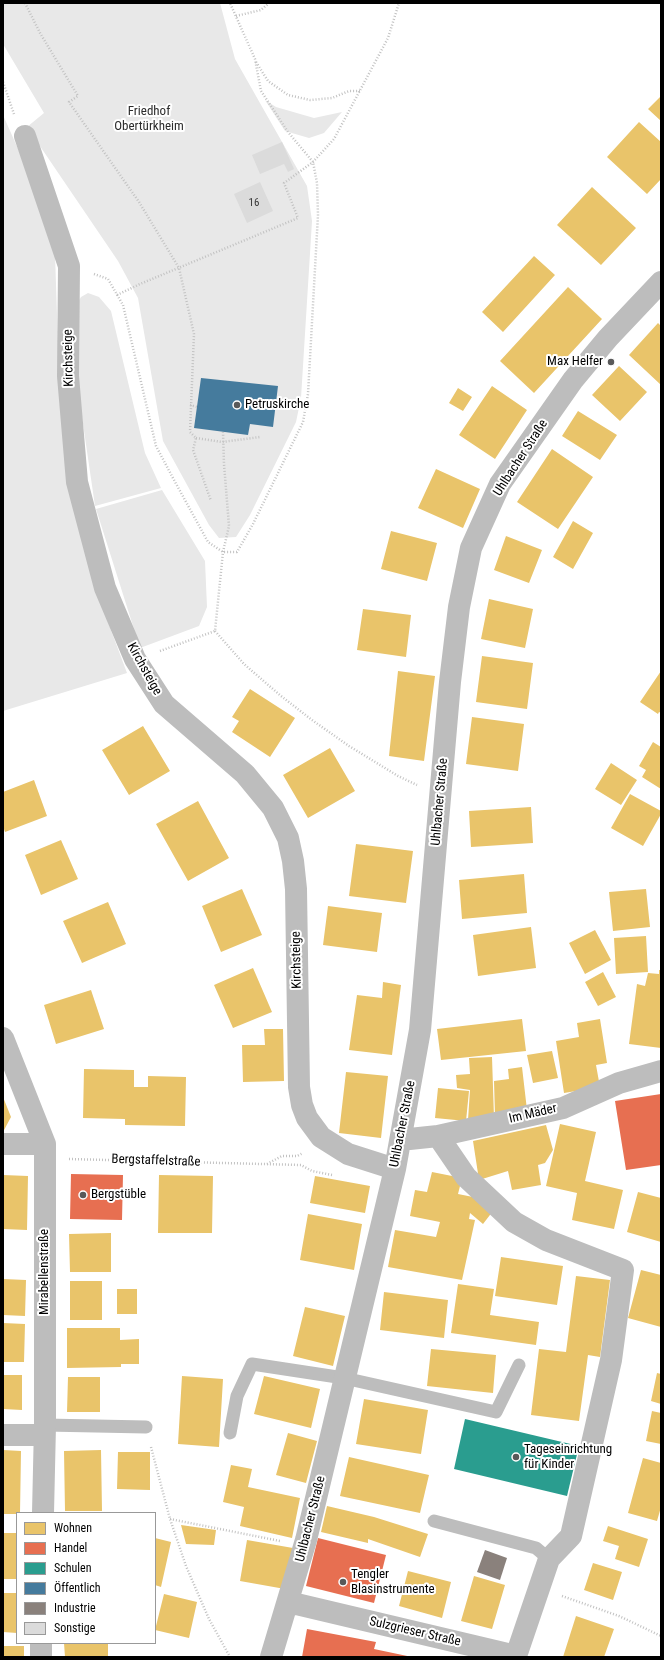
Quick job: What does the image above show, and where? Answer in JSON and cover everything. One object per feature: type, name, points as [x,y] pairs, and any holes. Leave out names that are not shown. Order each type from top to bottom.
[{"type":"street","name":"Kirchsteige","points":[[25,136],[69,266],[68,376],[77,482],[105,588],[135,659],[164,704],[245,774],[273,808],[288,838],[293,861],[296,889],[299,1087],[302,1104],[307,1118],[321,1137],[348,1154],[394,1169]]},
{"type":"street","name":"Uhlbacher Straße","points":[[271,1657],[304,1545],[394,1169],[420,1030],[450,682],[459,607],[471,548],[500,484],[573,380],[608,338],[661,282]]},
{"type":"street","name":"Mirabellenstraße","points":[[3,1038],[45,1151],[43,1512]]},
{"type":"street","name":"Im Mäder","points":[[400,1140],[438,1136],[563,1108],[620,1083],[661,1071]]},
{"type":"street","name":"Sulzgrieser Straße","points":[[288,1602],[516,1656],[549,1560],[571,1536],[611,1360],[623,1270],[546,1240],[514,1222],[466,1177],[438,1136]]},
{"type":"street","points":[[3,1144],[45,1151]]},
{"type":"street","points":[[3,1434],[44,1430]]},
{"type":"street","points":[[41,1644],[41,1657]]},
{"type":"lane","points":[[230,1433],[237,1396],[252,1364],[344,1378],[496,1412],[519,1365]]},
{"type":"lane","points":[[44,1430],[146,1427]]},
{"type":"lane","points":[[434,1521],[536,1548],[549,1560]]},
{"type":"path","points":[[25,3],[40,33],[78,96],[69,102],[138,202],[179,268],[194,334],[194,372],[190,405],[190,432],[196,438],[222,442],[260,437]]},
{"type":"path","points":[[230,3],[255,60],[268,80],[288,95],[310,100],[332,98],[348,90],[360,91]]},
{"type":"path","points":[[236,16],[261,10],[269,3]]},
{"type":"path","points":[[117,295],[298,218],[284,183],[313,162],[334,139],[388,38],[399,3]]},
{"type":"path","points":[[69,266],[108,279],[123,305],[156,446],[208,542],[223,552],[237,552],[253,524],[302,422],[308,394],[318,215],[317,183],[313,162],[288,132],[261,91],[255,60]]},
{"type":"path","points":[[3,82],[15,116],[25,136]]},
{"type":"path","points":[[190,405],[197,406]]},
{"type":"path","points":[[223,432],[222,442],[229,526],[223,552],[215,631],[244,664],[312,720],[349,746],[398,776],[440,797]]},
{"type":"path","points":[[196,438],[193,450],[212,501]]},
{"type":"path","points":[[135,659],[215,631]]},
{"type":"path","name":"Bergstaffelstraße","points":[[45,1151],[301,1165],[312,1172],[333,1175]]},
{"type":"path","name":"Bergstaffelstraße","points":[[266,1164],[282,1156],[297,1156]]},
{"type":"path","points":[[146,1427],[170,1519],[186,1566],[209,1619],[230,1657]]},
{"type":"path","points":[[170,1519],[304,1545]]},
{"type":"path","points":[[580,1602],[619,1616],[661,1636]]},
{"type":"green space","name":"Friedhof Obertürkheim","points":[[3,3],[220,3],[235,59],[307,186],[312,221],[301,398],[296,422],[250,515],[236,537],[219,538],[209,525],[163,441],[138,298],[118,261],[27,127],[44,113],[3,44]]},
{"type":"green space","points":[[265,100],[276,107],[314,118],[342,112],[324,133],[309,138],[285,131]]},
{"type":"green space","points":[[3,115],[38,194],[55,254],[59,376],[96,590],[127,673],[3,711]]},
{"type":"green space","points":[[88,293],[99,297],[111,311],[145,453],[161,488],[95,506],[76,376],[74,309],[81,297]]},
{"type":"green space","points":[[162,490],[205,561],[207,607],[199,626],[140,648],[96,509]]},
{"type":"building: Wohnen","points":[[661,96],[661,121],[648,109]]},
{"type":"building: Wohnen","points":[[639,122],[661,142],[661,179],[647,194],[607,157]]},
{"type":"building: Wohnen","points":[[592,187],[636,228],[601,265],[557,225]]},
{"type":"building: Wohnen","points":[[534,256],[555,275],[503,332],[482,312]]},
{"type":"building: Wohnen","points":[[568,287],[602,319],[534,393],[500,361]]},
{"type":"building: Wohnen","points":[[658,323],[661,326],[661,385],[629,355]]},
{"type":"building: Wohnen","points":[[619,366],[647,392],[620,421],[592,395]]},
{"type":"building: Wohnen","points":[[492,386],[527,410],[495,459],[459,435]]},
{"type":"building: Wohnen","points":[[458,388],[472,397],[463,411],[449,403]]},
{"type":"building: Wohnen","points":[[578,411],[617,435],[600,460],[562,436]]},
{"type":"building: Wohnen","points":[[552,449],[593,477],[558,529],[517,502]]},
{"type":"building: Wohnen","points":[[436,469],[480,489],[463,528],[418,508]]},
{"type":"building: Wohnen","points":[[573,521],[593,533],[573,569],[553,557]]},
{"type":"building: Wohnen","points":[[391,531],[437,543],[427,581],[381,569]]},
{"type":"building: Wohnen","points":[[506,536],[542,550],[529,583],[494,570]]},
{"type":"building: Wohnen","points":[[489,599],[533,609],[525,648],[481,639]]},
{"type":"building: Wohnen","points":[[363,609],[411,615],[406,657],[357,650]]},
{"type":"building: Wohnen","points":[[482,656],[533,663],[527,709],[476,702]]},
{"type":"building: Wohnen","points":[[398,671],[435,676],[424,761],[389,756]]},
{"type":"building: Wohnen","points":[[661,671],[661,713],[659,712],[658,714],[640,702]]},
{"type":"building: Wohnen","points":[[250,689],[295,718],[270,757],[232,732],[239,721],[232,717]]},
{"type":"building: Wohnen","points":[[472,717],[524,724],[518,771],[466,764]]},
{"type":"building: Wohnen","points":[[143,726],[170,771],[129,795],[102,750]]},
{"type":"building: Wohnen","points":[[653,742],[661,747],[661,789],[642,777],[646,770],[639,766]]},
{"type":"building: Wohnen","points":[[330,748],[355,791],[308,818],[283,775]]},
{"type":"building: Wohnen","points":[[611,763],[637,780],[621,805],[595,789]]},
{"type":"building: Wohnen","points":[[34,780],[47,816],[5,832],[3,826],[3,792]]},
{"type":"building: Wohnen","points":[[630,794],[661,811],[661,814],[643,846],[611,828]]},
{"type":"building: Wohnen","points":[[198,801],[229,858],[188,881],[156,824]]},
{"type":"building: Wohnen","points":[[531,807],[533,843],[471,847],[469,811]]},
{"type":"building: Wohnen","points":[[61,840],[78,879],[41,895],[25,855]]},
{"type":"building: Wohnen","points":[[356,844],[413,851],[406,903],[349,896]]},
{"type":"building: Wohnen","points":[[524,874],[527,913],[462,919],[459,880]]},
{"type":"building: Wohnen","points":[[242,889],[262,935],[221,952],[202,906]]},
{"type":"building: Wohnen","points":[[646,889],[650,927],[613,931],[609,892]]},
{"type":"building: Wohnen","points":[[108,902],[126,944],[82,963],[63,921]]},
{"type":"building: Wohnen","points":[[328,906],[382,913],[377,952],[323,945]]},
{"type":"building: Wohnen","points":[[531,927],[536,968],[478,976],[473,935]]},
{"type":"building: Wohnen","points":[[595,930],[611,960],[585,974],[569,943]]},
{"type":"building: Wohnen","points":[[646,936],[648,972],[616,974],[614,938]]},
{"type":"building: Wohnen","points":[[253,968],[272,1012],[233,1028],[214,985]]},
{"type":"building: Wohnen","points":[[659,970],[661,970],[661,1048],[629,1044],[637,984],[645,986],[648,973],[659,974]]},
{"type":"building: Wohnen","points":[[603,972],[616,997],[598,1006],[585,982]]},
{"type":"building: Wohnen","points":[[383,982],[401,985],[392,1055],[349,1050],[357,995],[382,998]]},
{"type":"building: Wohnen","points":[[91,990],[104,1029],[56,1044],[44,1005]]},
{"type":"building: Wohnen","points":[[522,1019],[526,1051],[441,1060],[437,1029]]},
{"type":"building: Wohnen","points":[[600,1019],[607,1063],[596,1065],[600,1087],[564,1093],[556,1041],[579,1037],[577,1023]]},
{"type":"building: Wohnen","points":[[264,1029],[283,1029],[284,1081],[243,1082],[242,1045],[265,1045]]},
{"type":"building: Wohnen","points":[[552,1051],[558,1078],[533,1083],[527,1055]]},
{"type":"building: Wohnen","points":[[492,1057],[494,1118],[468,1120],[470,1090],[457,1088],[456,1075],[470,1074],[469,1058]]},
{"type":"building: Wohnen","points":[[522,1067],[527,1110],[495,1116],[494,1081],[509,1079],[508,1069]]},
{"type":"building: Wohnen","points":[[84,1069],[134,1070],[134,1087],[148,1087],[148,1076],[186,1077],[185,1126],[125,1125],[125,1119],[83,1118]]},
{"type":"building: Wohnen","points":[[346,1072],[388,1076],[381,1138],[339,1133]]},
{"type":"building: Wohnen","points":[[438,1088],[469,1091],[466,1121],[435,1118]]},
{"type":"building: Wohnen","points":[[3,1097],[11,1117],[3,1132]]},
{"type":"building: Wohnen","points":[[560,1124],[596,1132],[585,1181],[623,1190],[614,1229],[572,1220],[577,1193],[546,1186]]},
{"type":"building: Wohnen","points":[[546,1125],[553,1150],[545,1163],[538,1165],[541,1185],[512,1190],[508,1171],[479,1180],[473,1141]]},
{"type":"building: Wohnen","points":[[432,1172],[462,1178],[458,1194],[473,1197],[493,1211],[483,1224],[470,1213],[469,1219],[475,1220],[462,1280],[388,1267],[395,1230],[436,1237],[440,1222],[410,1216],[415,1190],[427,1192]]},
{"type":"building: Wohnen","points":[[3,1175],[28,1176],[27,1230],[3,1229]]},
{"type":"building: Wohnen","points":[[159,1175],[213,1176],[212,1233],[158,1233]]},
{"type":"building: Wohnen","points":[[315,1176],[370,1186],[365,1213],[310,1203]]},
{"type":"building: Wohnen","points":[[638,1192],[661,1198],[661,1242],[627,1232]]},
{"type":"building: Wohnen","points":[[308,1214],[362,1224],[354,1270],[300,1260]]},
{"type":"building: Wohnen","points":[[111,1233],[111,1272],[70,1272],[69,1234]]},
{"type":"building: Wohnen","points":[[501,1257],[563,1266],[557,1305],[495,1296]]},
{"type":"building: Wohnen","points":[[641,1270],[661,1275],[661,1327],[628,1318]]},
{"type":"building: Wohnen","points":[[576,1276],[610,1280],[600,1357],[588,1355],[579,1421],[531,1415],[539,1349],[566,1352]]},
{"type":"building: Wohnen","points":[[3,1279],[26,1280],[25,1316],[3,1315]]},
{"type":"building: Wohnen","points":[[70,1281],[102,1281],[102,1320],[70,1320]]},
{"type":"building: Wohnen","points":[[458,1284],[494,1289],[490,1315],[539,1322],[536,1345],[451,1333]]},
{"type":"building: Wohnen","points":[[117,1289],[137,1289],[137,1314],[117,1314]]},
{"type":"building: Wohnen","points":[[384,1292],[448,1300],[444,1338],[380,1330]]},
{"type":"building: Wohnen","points":[[305,1307],[345,1316],[333,1366],[293,1356]]},
{"type":"building: Wohnen","points":[[3,1323],[25,1324],[24,1362],[3,1362]]},
{"type":"building: Wohnen","points":[[67,1328],[120,1328],[120,1340],[139,1339],[139,1364],[121,1364],[121,1367],[67,1368]]},
{"type":"building: Wohnen","points":[[431,1349],[496,1355],[493,1393],[427,1386]]},
{"type":"building: Wohnen","points":[[657,1373],[661,1374],[661,1404],[651,1401]]},
{"type":"building: Wohnen","points":[[3,1375],[22,1375],[22,1410],[3,1409]]},
{"type":"building: Wohnen","points":[[182,1376],[223,1379],[219,1447],[178,1444]]},
{"type":"building: Wohnen","points":[[264,1376],[320,1389],[311,1428],[254,1414]]},
{"type":"building: Wohnen","points":[[68,1377],[100,1377],[100,1412],[67,1412]]},
{"type":"building: Wohnen","points":[[364,1399],[428,1410],[421,1454],[356,1444]]},
{"type":"building: Wohnen","points":[[652,1411],[661,1413],[661,1444],[646,1441]]},
{"type":"building: Wohnen","points":[[288,1433],[317,1441],[306,1483],[276,1475]]},
{"type":"building: Wohnen","points":[[3,1450],[21,1451],[20,1512],[16,1512],[16,1514],[3,1514]]},
{"type":"building: Wohnen","points":[[101,1450],[102,1511],[65,1511],[64,1451]]},
{"type":"building: Wohnen","points":[[118,1452],[150,1452],[150,1490],[117,1489]]},
{"type":"building: Wohnen","points":[[349,1457],[429,1475],[420,1513],[340,1496]]},
{"type":"building: Wohnen","points":[[643,1458],[661,1463],[661,1507],[657,1521],[628,1513]]},
{"type":"building: Wohnen","points":[[231,1465],[252,1469],[248,1487],[300,1498],[292,1538],[240,1526],[244,1507],[223,1502]]},
{"type":"building: Wohnen","points":[[327,1506],[374,1517],[428,1534],[420,1557],[368,1539],[368,1543],[321,1532]]},
{"type":"building: Wohnen","points":[[181,1525],[216,1530],[214,1545],[186,1544]]},
{"type":"building: Wohnen","points":[[608,1526],[648,1539],[639,1567],[615,1559],[619,1546],[603,1541]]},
{"type":"building: Wohnen","points":[[3,1533],[16,1533],[16,1579],[3,1579]]},
{"type":"building: Wohnen","points":[[156,1538],[171,1542],[161,1587],[156,1585]]},
{"type":"building: Wohnen","points":[[247,1540],[293,1548],[285,1589],[240,1581]]},
{"type":"building: Wohnen","points":[[593,1563],[622,1572],[613,1600],[584,1590]]},
{"type":"building: Wohnen","points":[[408,1571],[451,1582],[442,1618],[399,1606]]},
{"type":"building: Wohnen","points":[[474,1576],[505,1585],[492,1629],[461,1621]]},
{"type":"building: Wohnen","points":[[3,1593],[16,1593],[16,1633],[3,1632]]},
{"type":"building: Wohnen","points":[[164,1594],[197,1602],[189,1638],[156,1630]]},
{"type":"building: Wohnen","points":[[576,1616],[614,1629],[604,1657],[563,1657]]},
{"type":"building: Wohnen","points":[[64,1644],[108,1644],[108,1657],[65,1657]]},
{"type":"building: Wohnen","points":[[3,1646],[24,1646],[24,1657],[3,1657]]},
{"type":"building: Handel","points":[[661,1094],[661,1165],[626,1170],[615,1101]]},
{"type":"building: Handel","points":[[71,1174],[123,1175],[122,1220],[70,1219]]},
{"type":"building: Handel","points":[[318,1538],[386,1555],[374,1603],[306,1586]]},
{"type":"building: Handel","points":[[307,1629],[376,1642],[374,1649],[412,1657],[302,1657]]},
{"type":"building: Schulen","name":"Tageseinrichtung für Kinder","points":[[465,1419],[579,1446],[567,1496],[454,1469]]},
{"type":"building: Öffentlich","name":"Petruskirche","points":[[201,378],[278,386],[273,427],[250,424],[248,435],[194,428]]},
{"type":"building: Industrie","points":[[485,1550],[507,1558],[500,1580],[477,1572]]},
{"type":"building: Sonstige","points":[[282,142],[294,169],[288,172],[284,164],[260,174],[252,155]]},
{"type":"building: Sonstige","points":[[260,182],[273,211],[247,223],[234,194]]},
{"type":"place","name":"Max Helfer","points":[[611,362]]},
{"type":"place","name":"Petruskirche","points":[[237,405]]},
{"type":"place","name":"Bergstüble","points":[[83,1195]]},
{"type":"place","name":"Tageseinrichtung für Kinder","points":[[516,1457]]},
{"type":"place","name":"Tengler Blasinstrumente","points":[[343,1582]]}]
